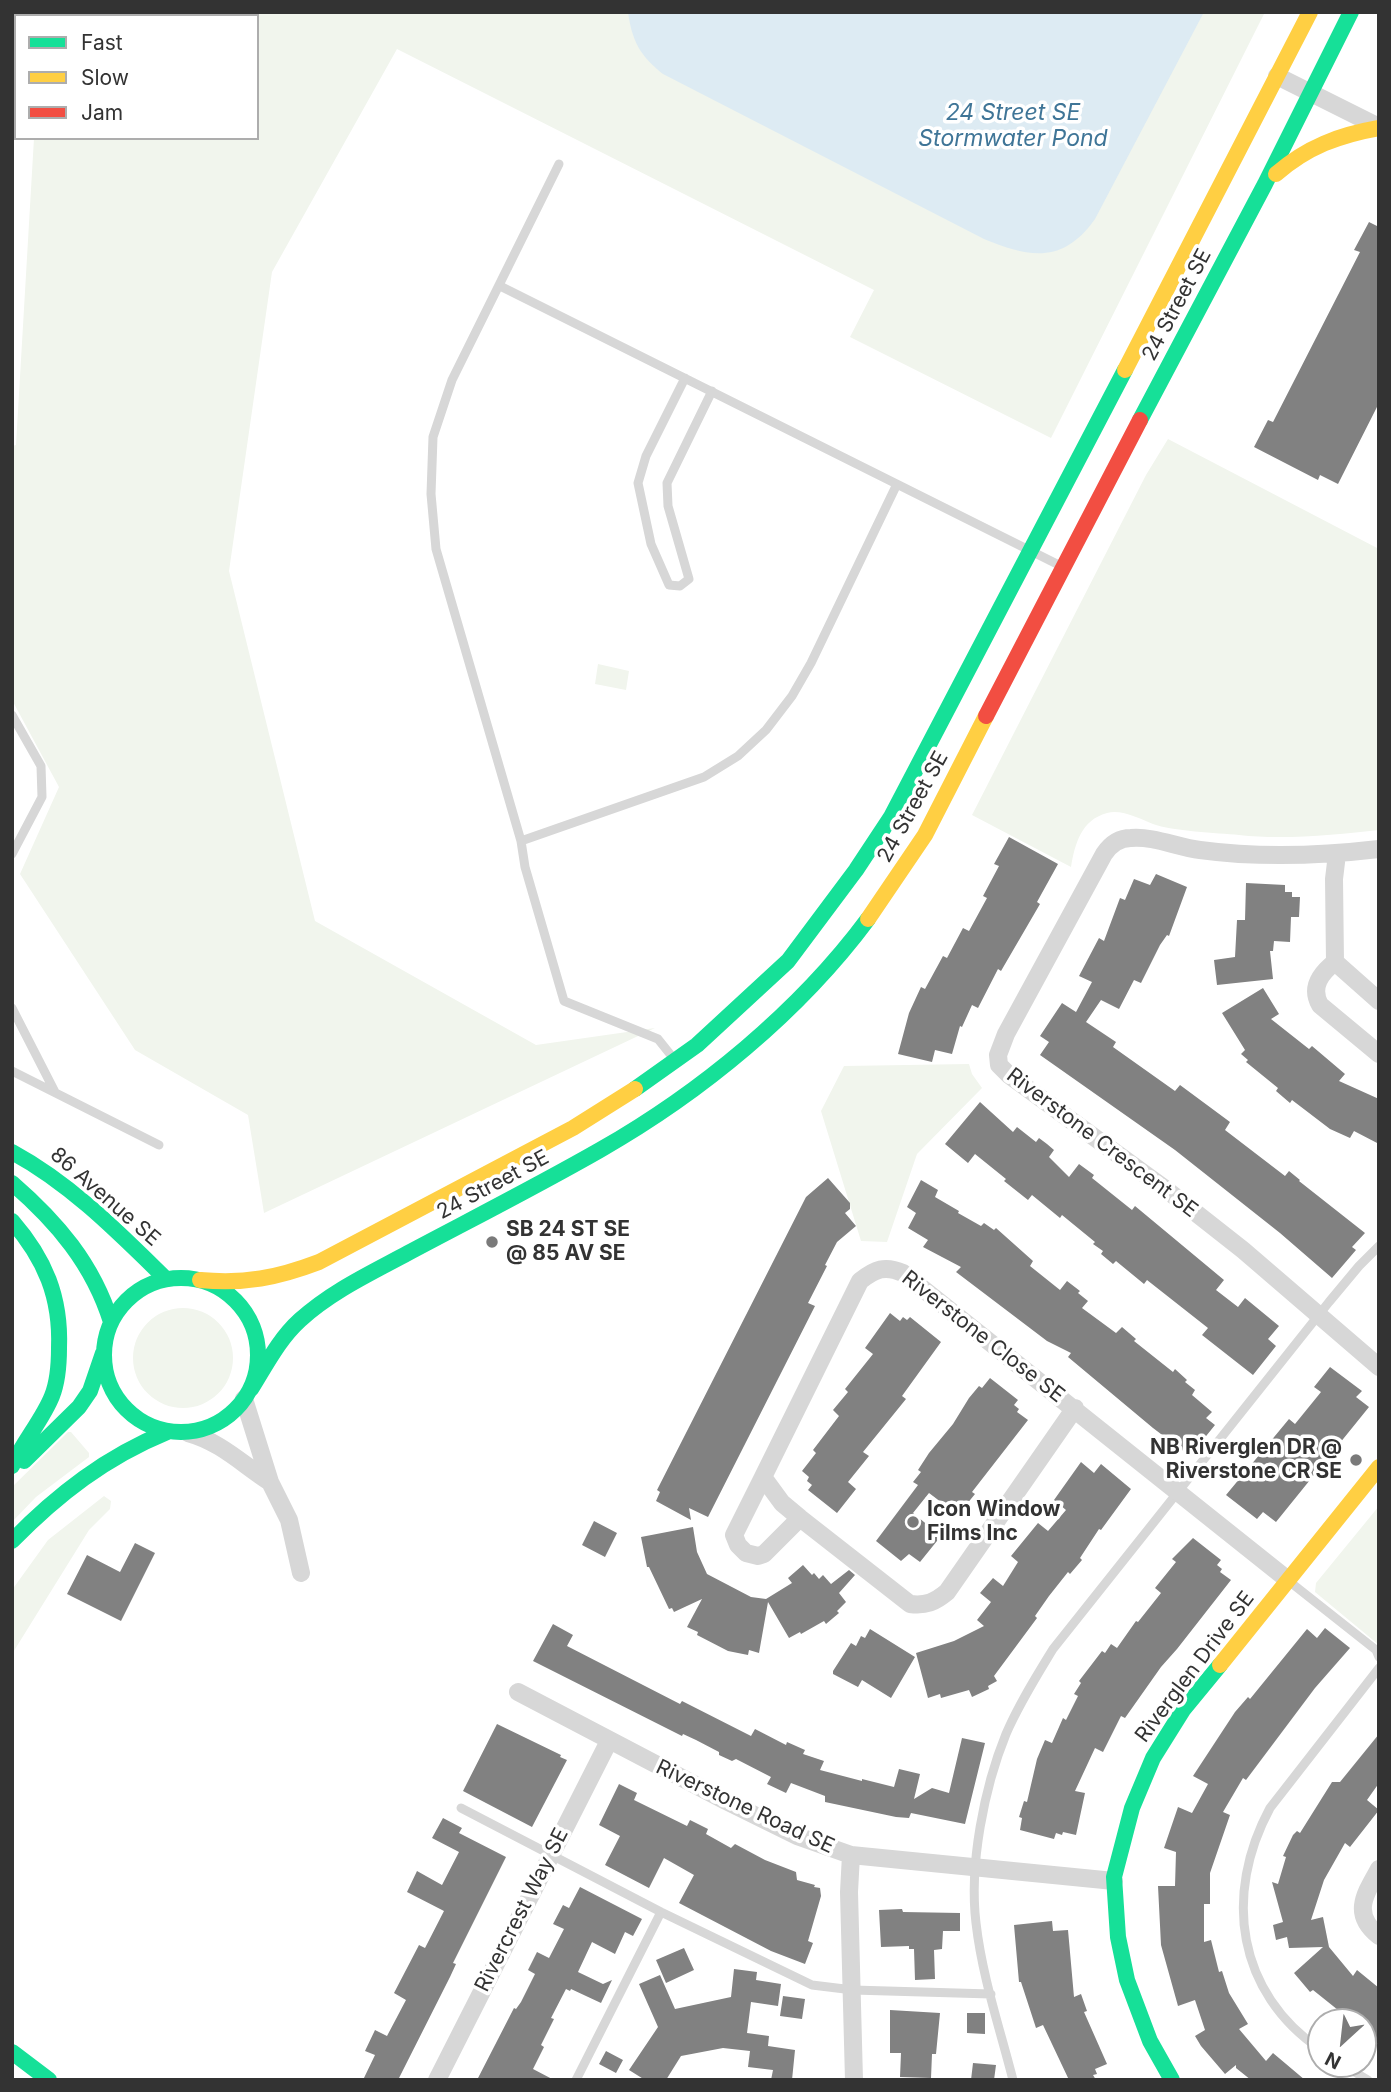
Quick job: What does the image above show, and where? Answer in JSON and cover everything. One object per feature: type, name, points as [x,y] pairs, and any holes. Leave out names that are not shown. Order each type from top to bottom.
[{"type":"main road","name":"24 Street SE","points":[[200,1280],[253,1283],[319,1262],[573,1128],[676,1061],[735,1012],[789,961],[891,817],[1310,12]]},
{"type":"main road","name":"24 Street SE","points":[[248,1394],[281,1341],[300,1320],[340,1290],[643,1125],[752,1044],[846,949],[890,890],[925,835],[1352,12]]},
{"type":"main road","points":[[1265,184],[1296,155],[1321,141],[1341,134],[1379,128]]},
{"type":"main road","name":"86 Avenue SE","points":[[12,1152],[30,1160],[73,1194],[166,1279]]},
{"type":"main road","points":[[12,1183],[56,1223],[99,1286],[111,1322]]},
{"type":"main road","points":[[12,1221],[39,1254],[51,1277],[59,1304],[61,1335],[55,1387],[49,1403],[26,1438],[12,1466]]},
{"type":"main road","points":[[12,1472],[79,1407],[90,1391],[111,1322],[120,1306],[145,1286],[166,1279],[200,1280],[215,1285],[235,1299],[253,1324],[259,1350],[258,1366],[248,1394],[238,1409],[222,1422],[188,1433],[167,1432],[138,1420],[117,1399],[106,1377],[103,1351]]},
{"type":"main road","points":[[12,1541],[50,1501],[70,1486],[120,1451],[167,1432]]},
{"type":"main road","name":"Riverglen Drive SE","points":[[1172,2080],[1154,2050],[1130,1995],[1122,1965],[1114,1881],[1135,1795],[1163,1737],[1379,1467]]},
{"type":"main road","points":[[14,2053],[49,2080]]},
{"type":"street","points":[[1277,76],[1379,128]]},
{"type":"street","name":"Riverstone Crescent SE","points":[[1379,849],[1337,854],[1254,856],[1198,850],[1140,838],[1119,840],[1104,854],[1006,1034],[998,1055],[999,1065],[1009,1075],[1168,1191],[1243,1250],[1379,1367]]},
{"type":"street","points":[[1337,854],[1334,878],[1335,962],[1379,1001]]},
{"type":"street","points":[[1335,962],[1317,982],[1316,997],[1320,1005],[1379,1054]]},
{"type":"street","name":"Riverstone Close SE","points":[[800,1518],[764,1554],[751,1555],[738,1545],[734,1535],[860,1281],[873,1271],[882,1268],[894,1269],[903,1273],[1288,1580]]},
{"type":"street","points":[[248,1394],[270,1482],[289,1520],[301,1573]]},
{"type":"street","name":"Riverstone Close SE","points":[[763,1477],[782,1503],[800,1518],[910,1604],[923,1606],[937,1601],[947,1592],[1075,1409]]},
{"type":"street","points":[[188,1433],[205,1437],[223,1447],[270,1482]]},
{"type":"street","name":"Riverstone Road SE","points":[[518,1692],[608,1741],[797,1836],[851,1855],[1114,1881]]},
{"type":"street","name":"Rivercrest Way SE","points":[[437,2080],[608,1741]]},
{"type":"street","points":[[851,1855],[849,1892],[854,2080]]},
{"type":"street","points":[[1379,1869],[1362,1906],[1367,1924],[1379,1936]]},
{"type":"lane","points":[[559,164],[452,380],[433,437],[431,494],[436,549],[521,841],[525,867],[564,1001],[658,1040],[676,1061]]},
{"type":"lane","points":[[500,286],[1063,566]]},
{"type":"lane","points":[[685,378],[646,456],[638,483],[651,544],[669,585],[680,586],[689,579],[668,506],[667,483],[712,391]]},
{"type":"lane","points":[[521,841],[704,777],[738,756],[757,738],[792,696],[811,663],[897,484]]},
{"type":"lane","points":[[12,715],[41,766],[42,797],[12,854]]},
{"type":"lane","points":[[12,1008],[55,1092]]},
{"type":"lane","points":[[12,1071],[159,1145]]},
{"type":"lane","points":[[1013,2080],[976,1924],[974,1889],[976,1850],[1006,1734],[1053,1649],[1319,1315],[1359,1266],[1379,1247]]},
{"type":"lane","points":[[1288,1580],[1376,1650],[1379,1657]]},
{"type":"lane","points":[[1307,2040],[1282,2017],[1264,1989],[1250,1955],[1243,1900],[1247,1861],[1269,1808],[1379,1668]]},
{"type":"lane","points":[[461,1808],[661,1912],[812,1985],[853,1990],[991,1994]]},
{"type":"lane","points":[[576,2080],[661,1912]]},
{"type":"shaded area","points":[[1265,12],[1051,438],[850,337],[874,290],[397,49],[272,272],[229,571],[315,921],[536,1045],[655,1028],[264,1213],[248,1115],[135,1050],[20,874],[59,787],[12,700],[12,446],[16,445],[34,140],[259,140],[259,14],[42,14]]},
{"type":"shaded area","points":[[1168,439],[1379,549],[1379,830],[1309,836],[1255,836],[1171,828],[1125,813],[1113,812],[1098,816],[1085,827],[1077,842],[1071,867],[972,815],[1146,475]]},
{"type":"shaded area","points":[[598,664],[629,671],[626,690],[595,684]]},
{"type":"shaded area","points":[[969,1064],[972,1074],[982,1088],[917,1154],[887,1242],[861,1241],[821,1111],[844,1066]]},
{"type":"shaded area","points":[[183,1308],[211,1316],[225,1330],[233,1358],[225,1386],[211,1400],[183,1408],[155,1400],[141,1386],[133,1358],[141,1330],[155,1316]]},
{"type":"shaded area","points":[[71,1432],[89,1453],[89,1457],[36,1497],[12,1522],[12,1487]]},
{"type":"shaded area","points":[[104,1496],[111,1501],[110,1509],[89,1530],[12,1654],[12,1590],[48,1540]]},
{"type":"shaded area","points":[[1379,1506],[1379,1645],[1315,1592],[1316,1583]]},
{"type":"water","name":"24 Street SE Stormwater Pond","points":[[628,12],[1204,12],[1095,219],[1071,244],[1045,253],[1031,253],[984,239],[663,74],[648,61],[638,47]]},
{"type":"building","points":[[1369,222],[1379,227],[1379,403],[1338,484],[1320,475],[1318,480],[1254,447],[1268,420],[1273,422],[1360,252],[1354,250]]},
{"type":"building","points":[[1009,837],[1058,864],[1037,902],[1040,904],[1001,971],[998,969],[978,1008],[972,1005],[962,1027],[960,1026],[952,1054],[935,1050],[932,1062],[898,1054],[909,1013],[921,987],[925,989],[943,956],[947,958],[963,928],[969,931],[987,898],[983,896],[999,866],[994,864]]},
{"type":"building","points":[[1156,874],[1187,887],[1169,936],[1167,935],[1160,945],[1141,983],[1134,980],[1119,1009],[1101,1000],[1086,1022],[1116,1042],[1113,1047],[1175,1091],[1180,1085],[1230,1122],[1225,1130],[1285,1176],[1289,1171],[1365,1233],[1352,1247],[1356,1250],[1332,1278],[1175,1150],[1040,1055],[1049,1042],[1040,1036],[1062,1003],[1076,1012],[1092,982],[1079,976],[1099,938],[1104,941],[1120,898],[1125,900],[1134,879],[1150,885]]},
{"type":"building","points":[[1246,883],[1285,885],[1285,892],[1292,892],[1292,897],[1300,897],[1299,917],[1291,917],[1290,942],[1274,941],[1273,951],[1270,951],[1273,979],[1217,985],[1214,960],[1235,957],[1237,920],[1245,920]]},
{"type":"building","points":[[1263,988],[1279,1014],[1271,1019],[1309,1049],[1312,1046],[1345,1074],[1339,1081],[1379,1099],[1379,1144],[1354,1131],[1350,1138],[1330,1129],[1292,1100],[1290,1103],[1276,1091],[1278,1088],[1246,1062],[1248,1060],[1241,1054],[1245,1050],[1222,1013]]},
{"type":"building","points":[[980,1102],[1013,1132],[1017,1127],[1036,1142],[1039,1138],[1047,1144],[1054,1150],[1049,1157],[1069,1177],[1079,1164],[1094,1175],[1092,1178],[1132,1210],[1135,1206],[1224,1280],[1216,1290],[1238,1307],[1245,1298],[1279,1326],[1268,1339],[1276,1346],[1253,1375],[1202,1335],[1208,1328],[1147,1280],[1144,1284],[1116,1261],[1113,1264],[1101,1254],[1103,1251],[1093,1244],[1095,1242],[1062,1215],[1060,1218],[1032,1195],[1028,1200],[975,1154],[968,1163],[945,1144]]},
{"type":"building","points":[[828,1178],[850,1203],[850,1209],[845,1213],[856,1226],[837,1242],[825,1265],[827,1266],[808,1303],[815,1306],[708,1517],[689,1508],[691,1520],[656,1501],[660,1492],[657,1490],[806,1197]]},
{"type":"building","points":[[921,1180],[938,1190],[935,1197],[959,1211],[958,1213],[981,1226],[984,1223],[994,1230],[996,1228],[1033,1261],[1030,1266],[1060,1290],[1067,1281],[1088,1301],[1082,1308],[1116,1333],[1122,1327],[1136,1339],[1134,1341],[1187,1380],[1185,1382],[1195,1390],[1192,1395],[1212,1412],[1206,1418],[1215,1425],[1190,1456],[1068,1357],[1071,1353],[1047,1341],[956,1272],[961,1267],[923,1247],[928,1240],[908,1228],[916,1213],[907,1207]]},
{"type":"building","points":[[890,1313],[900,1321],[903,1317],[907,1320],[910,1317],[941,1342],[902,1396],[906,1399],[863,1452],[869,1456],[848,1482],[856,1489],[837,1513],[808,1490],[812,1485],[807,1481],[809,1477],[802,1471],[816,1453],[813,1450],[839,1416],[833,1410],[848,1392],[845,1389],[873,1354],[865,1348]]},
{"type":"building","points":[[1330,1367],[1362,1391],[1356,1397],[1369,1407],[1276,1522],[1263,1512],[1257,1519],[1226,1495],[1289,1419],[1295,1424],[1321,1392],[1314,1387]]},
{"type":"building","points":[[990,1378],[1018,1400],[1014,1405],[1019,1409],[1017,1412],[1028,1420],[972,1492],[975,1494],[958,1515],[929,1493],[913,1513],[941,1536],[920,1562],[909,1554],[901,1561],[876,1541],[918,1485],[913,1482],[921,1472],[918,1470],[929,1453],[953,1424],[969,1398]]},
{"type":"building","points":[[1081,1462],[1094,1473],[1101,1464],[1131,1489],[1101,1530],[1099,1529],[1080,1558],[1082,1560],[1070,1574],[1068,1572],[1035,1616],[1037,1618],[994,1676],[997,1681],[988,1686],[989,1689],[972,1697],[969,1690],[941,1698],[940,1694],[928,1698],[916,1653],[954,1641],[984,1626],[977,1620],[991,1602],[980,1593],[993,1578],[1003,1586],[1018,1562],[1011,1556],[1038,1523],[1048,1531],[1066,1510],[1054,1500]]},
{"type":"building","points":[[594,1521],[617,1533],[605,1557],[582,1545]]},
{"type":"building","points":[[693,1527],[697,1552],[707,1574],[751,1597],[766,1599],[792,1583],[788,1578],[803,1565],[812,1575],[814,1573],[819,1579],[823,1575],[831,1584],[849,1570],[855,1575],[839,1593],[846,1602],[837,1611],[839,1613],[826,1624],[824,1621],[789,1638],[768,1602],[759,1653],[749,1650],[748,1655],[728,1651],[687,1627],[702,1599],[674,1612],[672,1608],[669,1609],[647,1567],[641,1537]]},
{"type":"building","points":[[1193,1538],[1221,1560],[1217,1565],[1222,1569],[1220,1572],[1231,1580],[1161,1667],[1125,1718],[1121,1716],[1103,1752],[1095,1748],[1075,1791],[1085,1793],[1076,1835],[1056,1833],[1054,1839],[1020,1830],[1022,1818],[1019,1817],[1024,1801],[1027,1802],[1037,1759],[1045,1740],[1052,1743],[1063,1718],[1066,1720],[1078,1696],[1074,1694],[1081,1683],[1079,1681],[1102,1651],[1105,1653],[1111,1644],[1117,1648],[1136,1621],[1138,1622],[1161,1593],[1155,1588],[1176,1562],[1172,1559]]},
{"type":"building","points":[[135,1543],[155,1553],[121,1621],[67,1594],[87,1555],[120,1572]]},
{"type":"building","points":[[553,1624],[573,1635],[567,1646],[680,1704],[682,1701],[751,1736],[755,1729],[786,1745],[787,1742],[805,1750],[803,1754],[824,1761],[820,1770],[894,1787],[899,1769],[920,1774],[914,1799],[932,1788],[949,1793],[962,1738],[985,1743],[965,1824],[911,1813],[909,1818],[896,1817],[825,1802],[825,1796],[791,1783],[786,1793],[767,1784],[771,1777],[736,1759],[732,1761],[719,1755],[719,1752],[696,1740],[683,1734],[682,1736],[533,1661]]},
{"type":"building","points":[[1325,1628],[1350,1648],[1315,1688],[1246,1780],[1243,1778],[1223,1812],[1230,1815],[1210,1873],[1210,1904],[1204,1904],[1204,1942],[1211,1940],[1219,1972],[1222,1971],[1229,1993],[1248,2024],[1239,2029],[1266,2061],[1273,2053],[1305,2080],[1251,2080],[1236,2068],[1236,2065],[1225,2074],[1201,2046],[1195,2036],[1205,2030],[1195,2000],[1178,2006],[1161,1945],[1158,1886],[1175,1886],[1176,1852],[1164,1848],[1178,1807],[1192,1813],[1208,1784],[1193,1776],[1235,1712],[1248,1697],[1250,1699],[1307,1629],[1317,1638]]},
{"type":"building","points":[[870,1629],[915,1657],[891,1698],[862,1680],[858,1687],[833,1674],[851,1643],[856,1646],[861,1636],[865,1638]]},
{"type":"building","points":[[497,1724],[567,1760],[532,1827],[463,1791]]},
{"type":"building","points":[[1379,1734],[1379,1783],[1367,1800],[1379,1810],[1350,1847],[1345,1843],[1324,1880],[1311,1920],[1323,1917],[1329,1947],[1353,1976],[1357,1970],[1379,1988],[1379,2048],[1377,2008],[1336,2008],[1313,1990],[1310,1992],[1294,1973],[1323,1947],[1289,1948],[1287,1937],[1276,1940],[1273,1925],[1283,1922],[1272,1882],[1278,1884],[1286,1857],[1283,1856],[1293,1835],[1297,1831],[1300,1833],[1332,1782],[1340,1782]]},
{"type":"building","points":[[619,1784],[637,1793],[634,1800],[687,1826],[690,1820],[708,1829],[706,1834],[731,1848],[735,1844],[796,1872],[797,1880],[820,1888],[821,1896],[808,1941],[813,1943],[805,1964],[771,1951],[679,1903],[694,1875],[664,1858],[649,1888],[605,1865],[620,1836],[599,1825]]},
{"type":"building","points":[[443,1818],[462,1828],[459,1833],[506,1857],[398,2080],[363,2080],[375,2055],[365,2051],[375,2030],[387,2036],[406,2000],[394,1993],[419,1945],[425,1948],[444,1911],[407,1892],[417,1871],[442,1885],[459,1852],[432,1838]]},
{"type":"building","points":[[580,1887],[642,1919],[633,1936],[625,1932],[615,1954],[592,1942],[578,1972],[603,1984],[612,1980],[601,2003],[566,1989],[551,2018],[554,2019],[533,2069],[554,2080],[477,2080],[514,2008],[521,2002],[535,1974],[528,1970],[537,1952],[549,1958],[564,1929],[553,1924],[563,1905],[569,1908]]},
{"type":"building","points":[[902,1909],[903,1912],[960,1913],[960,1931],[943,1931],[942,1949],[934,1950],[935,1979],[915,1980],[914,1949],[909,1949],[909,1946],[881,1947],[879,1910]]},
{"type":"building","points":[[1052,1921],[1053,1931],[1068,1930],[1074,1997],[1081,1994],[1087,2011],[1084,2012],[1107,2064],[1095,2069],[1097,2074],[1093,2075],[1096,2080],[1069,2080],[1043,2025],[1036,2028],[1019,1982],[1014,1925]]},
{"type":"building","points":[[684,1948],[694,1970],[666,1983],[656,1960]]},
{"type":"building","points":[[734,1969],[757,1972],[756,1980],[781,1984],[778,2006],[751,2002],[747,2033],[769,2036],[768,2046],[795,2050],[792,2080],[771,2080],[773,2070],[748,2067],[750,2051],[723,2048],[681,2056],[666,2080],[645,2080],[629,2070],[658,2027],[639,1984],[660,1975],[675,2009],[731,1997]]},
{"type":"building","points":[[783,1996],[805,1999],[802,2019],[780,2016]]},
{"type":"building","points":[[890,2010],[940,2013],[936,2054],[932,2054],[931,2078],[900,2077],[901,2053],[890,2053]]},
{"type":"building","points":[[967,2013],[985,2013],[985,2034],[967,2033]]},
{"type":"building","points":[[606,2051],[623,2060],[616,2073],[599,2064]]},
{"type":"building","points":[[973,2063],[996,2065],[994,2080],[971,2080]]},
{"type":"traffic: fast","points":[[1140,420],[1265,184],[1351,12]]},
{"type":"traffic: fast","points":[[635,1089],[697,1045],[788,961],[856,870],[891,817],[1125,370]]},
{"type":"traffic: fast","points":[[251,1389],[286,1335],[300,1320],[338,1291],[600,1150],[637,1128],[711,1076],[779,1018],[841,953],[868,919]]},
{"type":"traffic: fast","points":[[12,1152],[74,1194],[166,1279]]},
{"type":"traffic: fast","points":[[12,1183],[44,1213],[72,1245],[94,1281],[111,1322]]},
{"type":"traffic: fast","points":[[12,1221],[34,1250],[49,1280],[59,1329],[58,1372],[52,1396],[12,1466]]},
{"type":"traffic: fast","points":[[181,1278],[211,1283],[236,1300],[253,1325],[258,1355],[253,1385],[236,1410],[211,1427],[181,1432],[151,1427],[126,1410],[109,1385],[104,1355],[109,1325],[126,1300],[151,1283],[181,1278]]},
{"type":"traffic: fast","points":[[24,1461],[79,1407],[90,1391],[103,1353]]},
{"type":"traffic: fast","points":[[12,1541],[84,1478],[124,1453],[167,1432]]},
{"type":"traffic: fast","points":[[1172,2080],[1150,2041],[1127,1980],[1118,1937],[1114,1877],[1132,1808],[1153,1758],[1183,1710],[1220,1665]]},
{"type":"traffic: fast","points":[[12,2052],[49,2080]]},
{"type":"traffic: slow","points":[[1125,370],[1310,12]]},
{"type":"traffic: slow","points":[[1276,174],[1312,149],[1350,134],[1379,128]]},
{"type":"traffic: slow","points":[[868,919],[925,835],[986,716]]},
{"type":"traffic: slow","points":[[200,1280],[261,1278],[319,1262],[573,1128],[635,1089]]},
{"type":"traffic: slow","points":[[1220,1665],[1379,1467]]},
{"type":"traffic: jam","points":[[986,716],[1140,420]]},
{"type":"place","name":"SB 24 ST SE @ 85 AV SE","points":[[492,1242]]},
{"type":"place","name":"NB Riverglen DR @ Riverstone CR SE","points":[[1356,1460]]},
{"type":"place","name":"Icon Window Films Inc","points":[[913,1522]]}]
